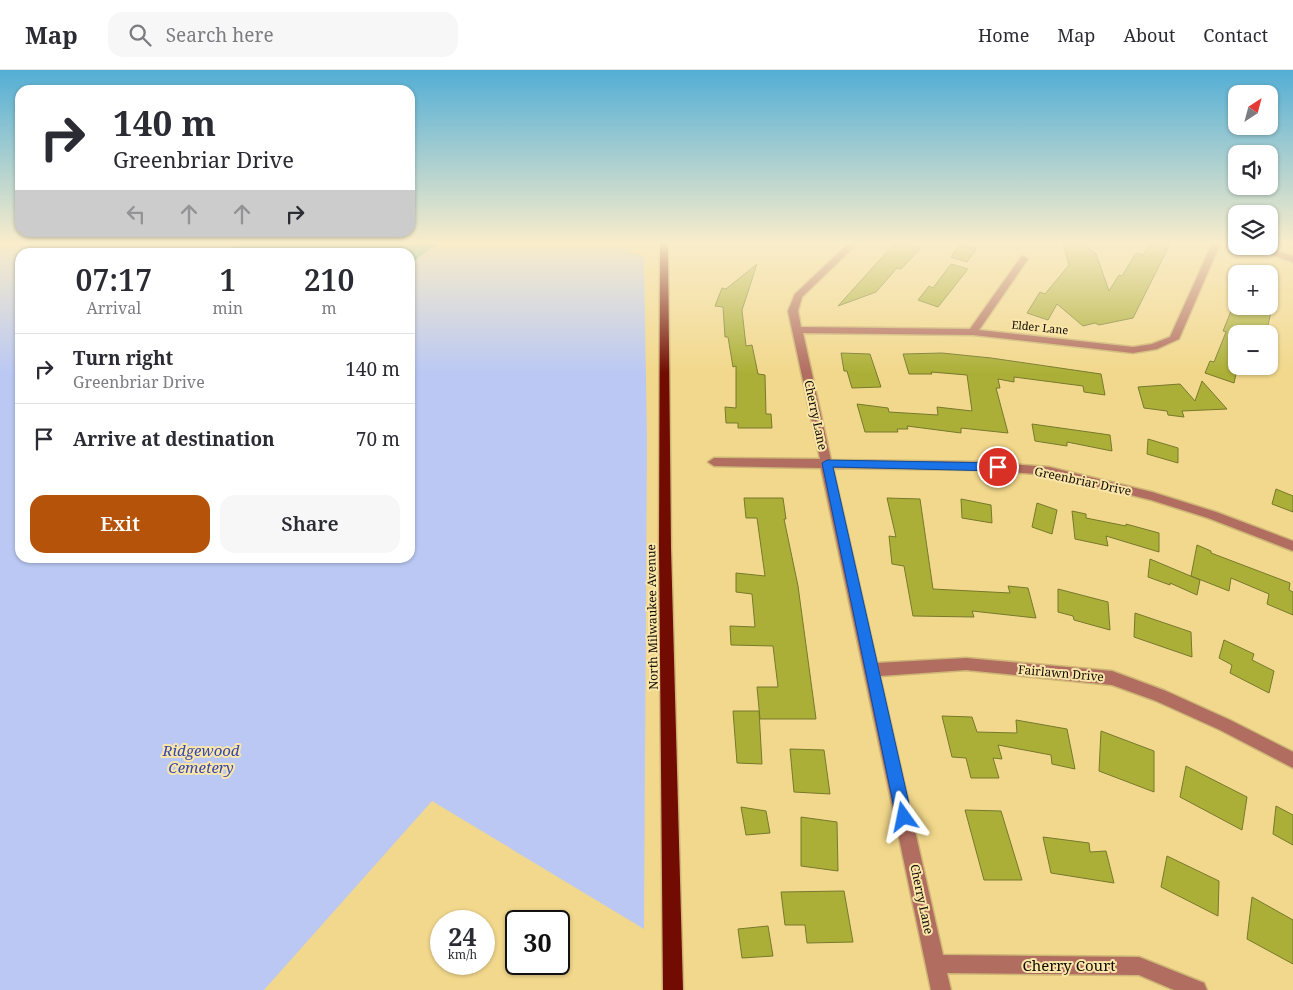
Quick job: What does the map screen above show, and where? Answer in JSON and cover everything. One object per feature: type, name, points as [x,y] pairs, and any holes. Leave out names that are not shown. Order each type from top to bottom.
[{"type":"main road","name":"North Milwaukee Avenue","points":[[664,287],[665,530],[673,990]]},
{"type":"street","name":"Cherry Lane","points":[[808,287],[798,296],[793,311],[941,990]]},
{"type":"street","points":[[973,332],[1004,287]]},
{"type":"street","name":"Elder Lane","points":[[798,330],[973,332],[1133,350],[1154,347],[1174,339],[1197,287]]},
{"type":"street","name":"Greenbriar Drive","points":[[714,462],[981,466],[1049,471],[1152,496],[1212,515],[1293,546]]},
{"type":"street","name":"Fairlawn Drive","points":[[872,670],[966,664],[1112,678],[1185,707],[1293,760]]},
{"type":"street","name":"Cherry Court","points":[[936,964],[1139,966],[1196,990]]},
{"type":"green space","name":"Ridgewood Cemetery","points":[[0,287],[15,287],[15,563],[415,563],[415,287],[644,287],[647,443],[644,929],[432,801],[264,990],[0,990]]},
{"type":"building","points":[[729,287],[750,287],[742,310],[746,346],[752,345],[758,374],[765,375],[766,414],[771,414],[772,428],[738,428],[738,423],[726,423],[725,407],[736,408],[736,366],[733,367],[728,337],[725,337],[723,307],[715,306],[722,288],[726,289]]},
{"type":"building","points":[[855,287],[880,287],[876,292],[838,306]]},
{"type":"building","points":[[928,287],[954,287],[938,307],[918,300]]},
{"type":"building","points":[[1051,287],[1108,287],[1109,291],[1112,287],[1149,287],[1133,318],[1099,325],[1095,323],[1083,326],[1057,304],[1048,320],[1027,313],[1040,292],[1045,294]]},
{"type":"building","points":[[1229,315],[1270,315],[1268,325],[1228,325],[1228,375],[1236,375],[1234,383],[1205,373],[1210,361],[1214,362],[1226,332],[1223,331]]},
{"type":"building","points":[[841,353],[870,354],[881,387],[852,388],[847,371],[844,371]]},
{"type":"building","points":[[942,353],[1101,374],[1105,395],[1084,392],[1083,386],[1014,377],[1014,382],[998,379],[1000,388],[996,388],[1008,433],[961,428],[961,433],[907,426],[908,429],[897,429],[898,432],[865,432],[857,404],[888,408],[889,412],[938,415],[937,407],[972,411],[967,375],[931,372],[932,374],[909,374],[903,354]]},
{"type":"building","points":[[1202,381],[1227,409],[1182,411],[1184,417],[1168,415],[1167,411],[1144,408],[1138,387],[1180,384],[1195,401]]},
{"type":"building","points":[[1032,424],[1110,435],[1112,451],[1067,442],[1067,446],[1035,441]]},
{"type":"building","points":[[1148,439],[1178,448],[1178,463],[1147,454]]},
{"type":"building","points":[[1276,489],[1293,496],[1293,512],[1272,504]]},
{"type":"building","points":[[744,498],[783,498],[786,519],[784,519],[798,586],[816,719],[760,719],[757,687],[778,687],[773,646],[731,645],[730,626],[755,627],[752,594],[736,592],[736,573],[765,576],[757,518],[746,518]]},
{"type":"building","points":[[887,498],[920,499],[933,589],[1010,593],[1008,586],[1028,588],[1036,618],[972,611],[974,617],[913,616],[904,566],[892,564],[889,536],[896,537]]},
{"type":"building","points":[[961,499],[991,505],[992,523],[962,518]]},
{"type":"building","points":[[1037,503],[1057,510],[1052,534],[1032,527]]},
{"type":"building","points":[[1072,511],[1086,514],[1086,518],[1126,526],[1126,524],[1159,533],[1159,552],[1106,536],[1108,546],[1075,539]]},
{"type":"building","points":[[1197,545],[1211,551],[1211,553],[1290,583],[1289,590],[1293,592],[1293,615],[1267,604],[1269,594],[1231,578],[1229,591],[1191,576]]},
{"type":"building","points":[[1150,559],[1200,580],[1197,595],[1170,583],[1170,585],[1148,577]]},
{"type":"building","points":[[1058,589],[1108,602],[1110,630],[1074,620],[1073,616],[1058,612]]},
{"type":"building","points":[[1135,613],[1191,632],[1192,657],[1134,637]]},
{"type":"building","points":[[1224,640],[1254,654],[1252,660],[1274,671],[1269,693],[1230,673],[1232,665],[1219,658]]},
{"type":"building","points":[[733,711],[759,711],[762,764],[737,763]]},
{"type":"building","points":[[942,716],[972,717],[977,732],[1017,733],[1016,720],[1067,729],[1075,769],[1052,764],[1051,755],[998,745],[1002,759],[993,758],[999,778],[971,778],[966,758],[952,757]]},
{"type":"building","points":[[1101,731],[1154,751],[1154,792],[1099,771]]},
{"type":"building","points":[[790,749],[824,750],[830,794],[794,792]]},
{"type":"building","points":[[1186,766],[1247,797],[1242,830],[1180,797]]},
{"type":"building","points":[[1276,806],[1293,815],[1293,845],[1273,834]]},
{"type":"building","points":[[741,807],[766,811],[770,833],[746,835]]},
{"type":"building","points":[[965,810],[1001,811],[1022,880],[984,880]]},
{"type":"building","points":[[801,817],[837,822],[838,871],[801,866]]},
{"type":"building","points":[[1043,837],[1089,843],[1090,852],[1106,851],[1114,883],[1051,873]]},
{"type":"building","points":[[1167,856],[1219,881],[1218,916],[1161,887]]},
{"type":"building","points":[[844,891],[853,942],[807,943],[805,925],[785,925],[781,892]]},
{"type":"building","points":[[1252,897],[1293,920],[1293,964],[1247,939]]},
{"type":"building","points":[[768,926],[773,956],[742,958],[738,929]]},
{"type":"route","points":[[904,817],[827,463],[998,467]]}]
